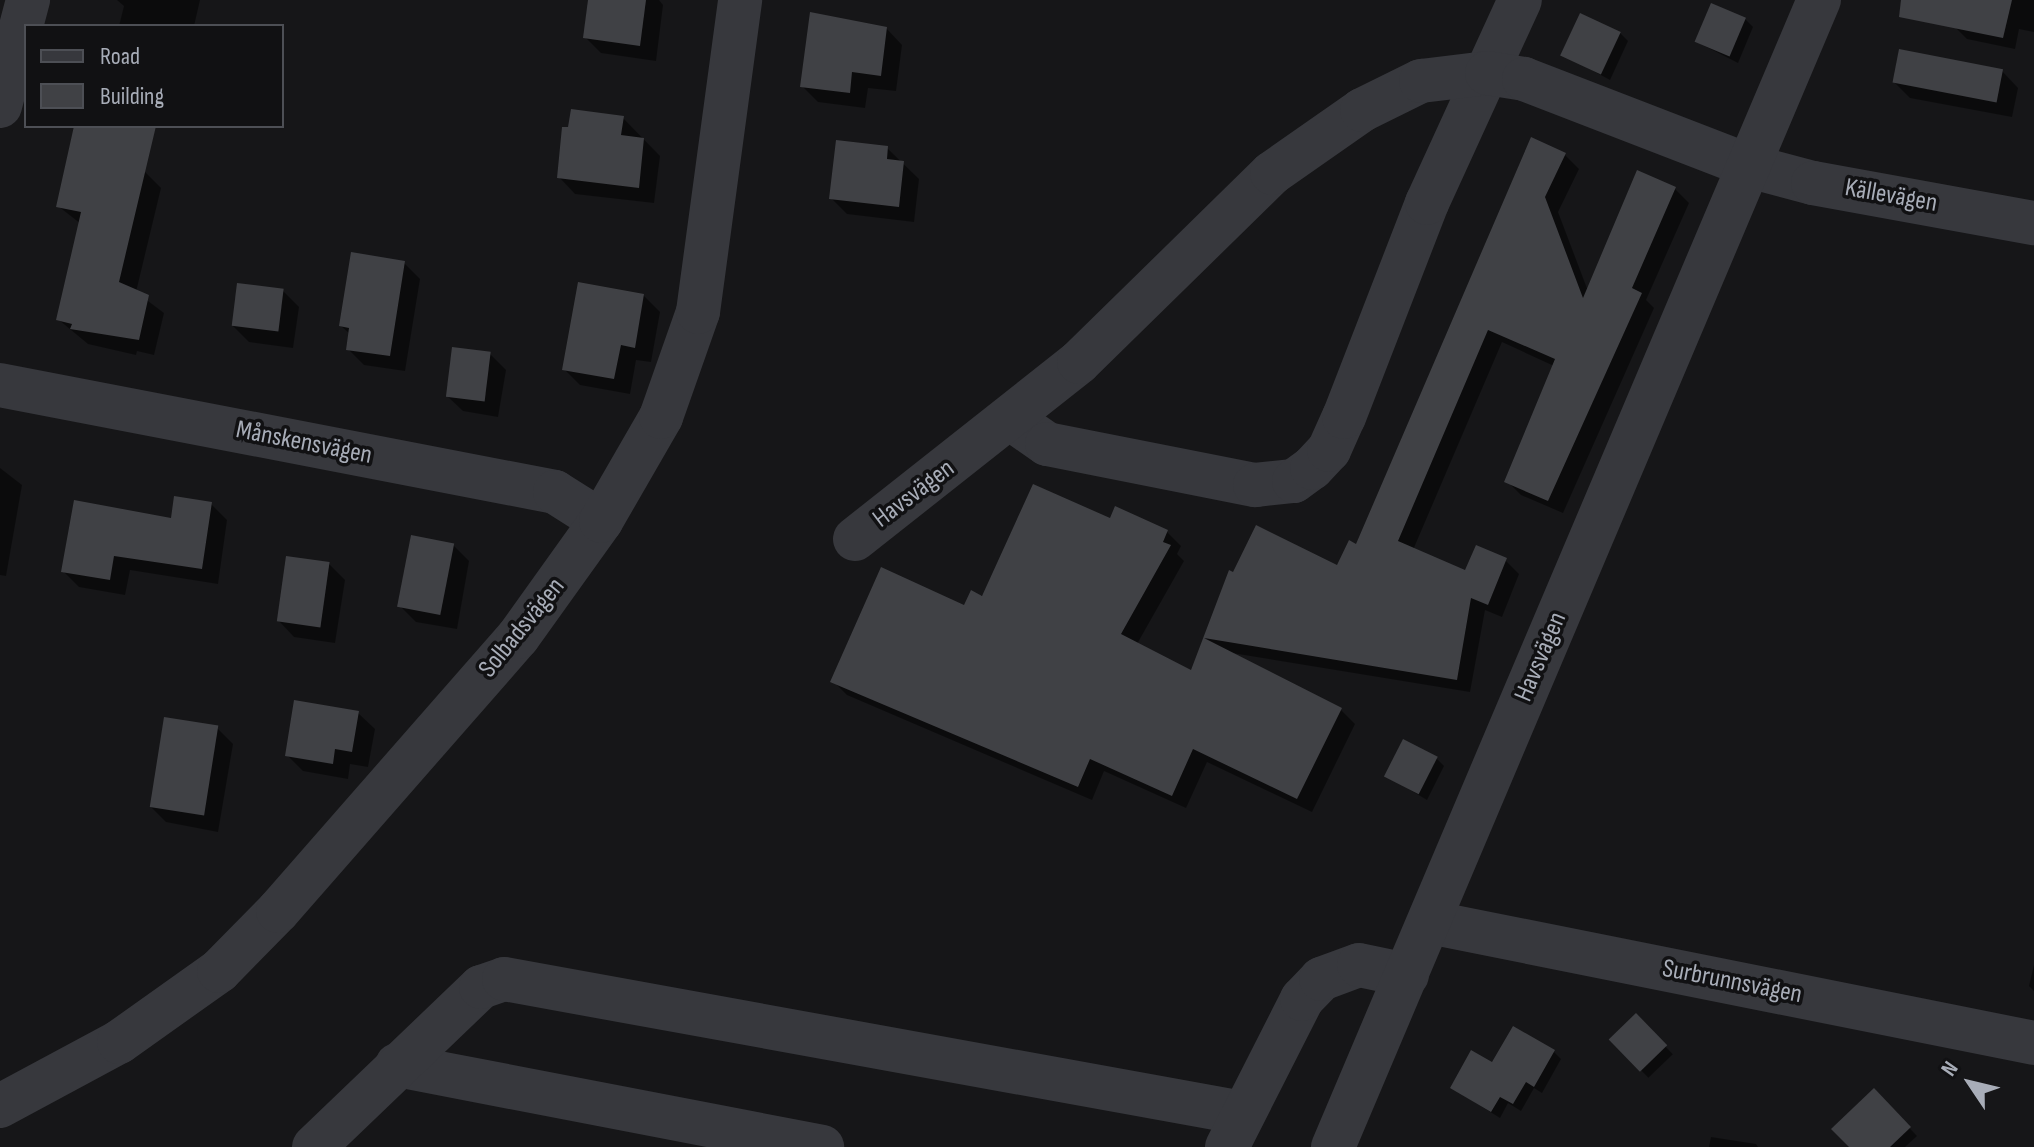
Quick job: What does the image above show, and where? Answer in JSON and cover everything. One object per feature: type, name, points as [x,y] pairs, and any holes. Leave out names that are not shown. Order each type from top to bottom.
[{"type":"street","points":[[0,106],[28,0]]},
{"type":"street","name":"Solbadsvägen","points":[[11,1091],[170,1010],[219,971],[278,911],[518,637],[601,521],[661,417],[698,312],[740,0]]},
{"type":"street","points":[[1011,419],[1047,444],[1255,485],[1294,481],[1312,468],[1329,450],[1344,417],[1385,303],[1520,0]]},
{"type":"street","name":"Havsvägen","points":[[1333,1147],[1819,0]]},
{"type":"street","name":"Havsvägen","points":[[855,539],[1011,419],[1122,324],[1230,210],[1325,134],[1421,81],[1487,73],[1524,79],[1749,166]]},
{"type":"street","name":"Källevägen","points":[[1749,166],[1813,183],[2034,223]]},
{"type":"street","name":"Månskensvägen","points":[[0,385],[555,492],[601,521]]},
{"type":"street","name":"Surbrunnsvägen","points":[[1429,922],[2034,1043]]},
{"type":"street","points":[[314,1147],[481,987],[504,979],[1234,1130],[1302,999],[1321,979],[1359,965],[1407,975]]},
{"type":"street","points":[[397,1065],[822,1147]]},
{"type":"building","points":[[588,0],[646,0],[640,46],[583,38]]},
{"type":"building","points":[[1901,0],[2012,0],[2003,38],[1899,17]]},
{"type":"building","points":[[1711,3],[1746,18],[1730,57],[1695,42]]},
{"type":"building","points":[[810,12],[887,27],[881,76],[852,72],[850,93],[800,87]]},
{"type":"building","points":[[1580,13],[1621,32],[1601,75],[1560,56]]},
{"type":"building","points":[[1899,49],[2003,69],[1997,103],[1893,82]]},
{"type":"building","points":[[571,109],[624,116],[621,135],[644,138],[639,188],[557,178],[562,127],[568,127]]},
{"type":"building","points":[[74,128],[156,128],[119,282],[149,295],[139,340],[70,329],[72,324],[56,320],[81,212],[56,207]]},
{"type":"building","points":[[1531,137],[1566,153],[1545,197],[1583,298],[1637,170],[1676,187],[1632,288],[1642,293],[1548,501],[1504,482],[1555,359],[1488,330],[1398,541],[1465,570],[1476,545],[1507,558],[1488,605],[1471,598],[1457,680],[1204,638],[1342,708],[1297,799],[1193,749],[1172,796],[1090,759],[1078,787],[830,682],[881,567],[964,605],[971,590],[982,596],[1033,484],[1110,518],[1115,506],[1168,530],[1163,542],[1171,545],[1121,634],[1191,670],[1229,570],[1233,572],[1256,525],[1337,565],[1349,540],[1356,544]]},
{"type":"building","points":[[836,140],[888,146],[887,159],[904,161],[899,207],[829,199]]},
{"type":"building","points":[[351,252],[405,261],[390,356],[346,350],[349,328],[339,326]]},
{"type":"building","points":[[578,282],[644,294],[635,348],[621,345],[614,379],[562,370]]},
{"type":"building","points":[[237,283],[284,289],[278,331],[232,326]]},
{"type":"building","points":[[452,347],[491,352],[485,401],[446,397]]},
{"type":"building","points":[[174,496],[212,502],[202,569],[114,556],[110,580],[61,572],[74,500],[171,518]]},
{"type":"building","points":[[411,535],[454,543],[440,615],[397,607]]},
{"type":"building","points":[[286,556],[330,562],[320,627],[277,621]]},
{"type":"building","points":[[294,700],[359,711],[352,752],[335,749],[333,764],[285,756]]},
{"type":"building","points":[[164,717],[218,726],[204,815],[150,807]]},
{"type":"building","points":[[1403,739],[1438,757],[1419,794],[1384,776]]},
{"type":"building","points":[[1636,1013],[1667,1045],[1640,1072],[1609,1039]]},
{"type":"building","points":[[1513,1026],[1555,1050],[1534,1087],[1526,1082],[1513,1104],[1500,1097],[1491,1112],[1450,1088],[1471,1050],[1492,1062]]},
{"type":"building","points":[[1874,1088],[1911,1127],[1890,1147],[1849,1147],[1831,1129]]}]
